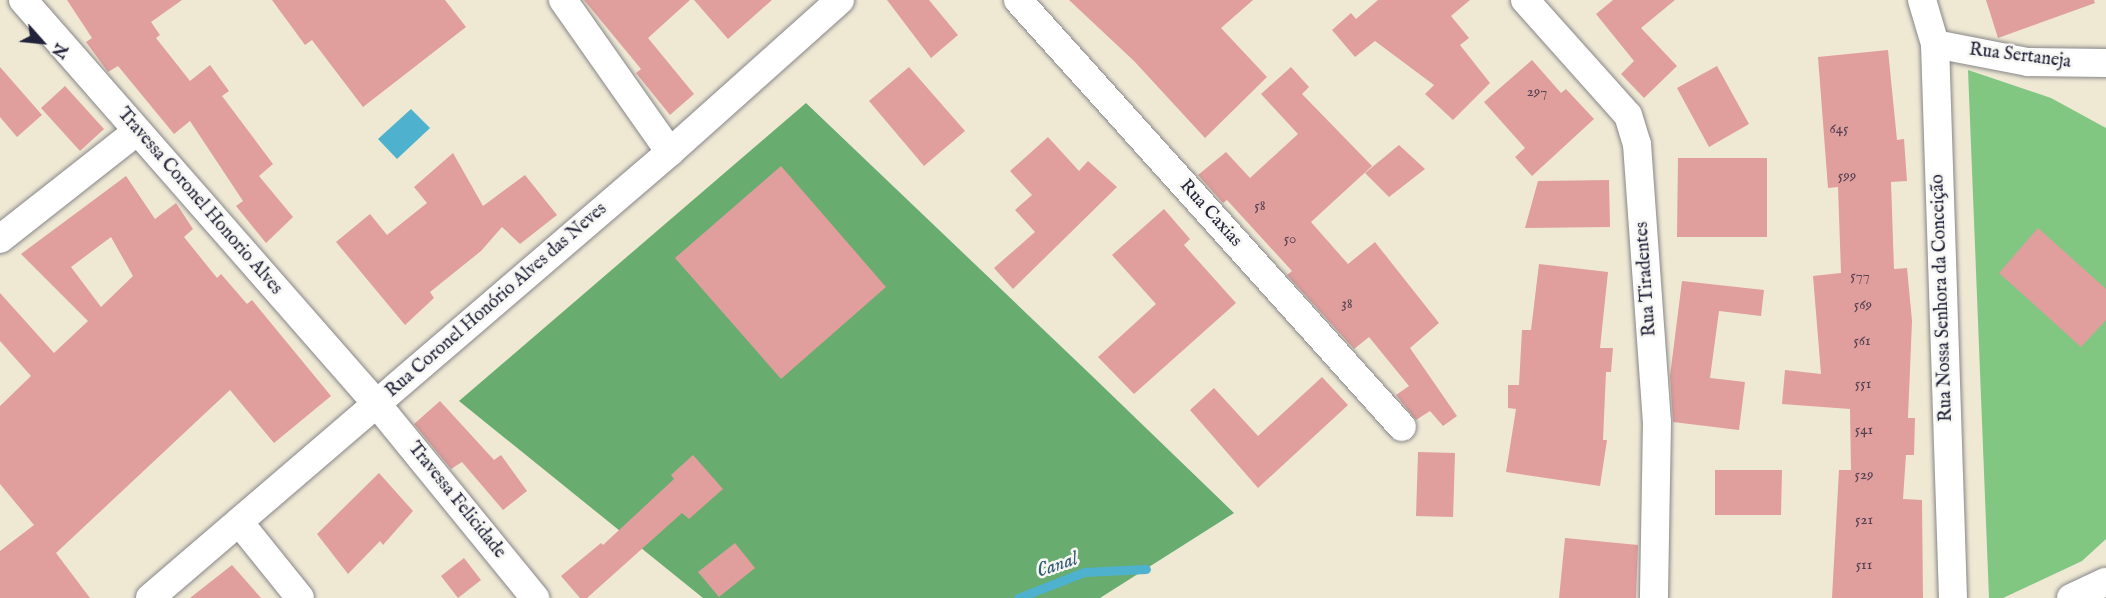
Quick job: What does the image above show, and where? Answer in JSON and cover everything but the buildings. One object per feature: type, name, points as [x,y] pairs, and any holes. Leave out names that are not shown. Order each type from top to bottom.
[{"type":"street","name":"Travessa Coronel Honorio Alves","points":[[23,0],[376,403]]},
{"type":"street","points":[[563,0],[670,152]]},
{"type":"street","name":"Rua Coronel Honório Alves das Neves","points":[[150,598],[670,152],[840,0]]},
{"type":"street","name":"Rua Caxias","points":[[1018,0],[1402,427]]},
{"type":"street","name":"Rua Tiradentes","points":[[1525,0],[1628,115],[1637,144],[1657,422],[1654,598]]},
{"type":"street","name":"Rua Nossa Senhora da Conceição","points":[[1922,0],[1935,44],[1953,598]]},
{"type":"street","name":"Rua Sertaneja","points":[[1935,44],[2028,62],[2100,70]]},
{"type":"street","points":[[0,239],[136,131]]},
{"type":"street","name":"Travessa Felicidade","points":[[376,403],[535,598]]},
{"type":"street","points":[[239,522],[300,598]]},
{"type":"street","points":[[2071,598],[2106,582]]},
{"type":"green space","points":[[1968,70],[2051,98],[2106,128],[2106,539],[2082,561],[2003,598],[1989,598]]},
{"type":"green space","points":[[806,103],[1234,513],[1100,598],[703,598],[459,401]]},
{"type":"water","points":[[411,109],[430,128],[397,159],[378,139]]},
{"type":"waterway","name":"Canal","points":[[1018,598],[1084,572],[1146,569]]}]
